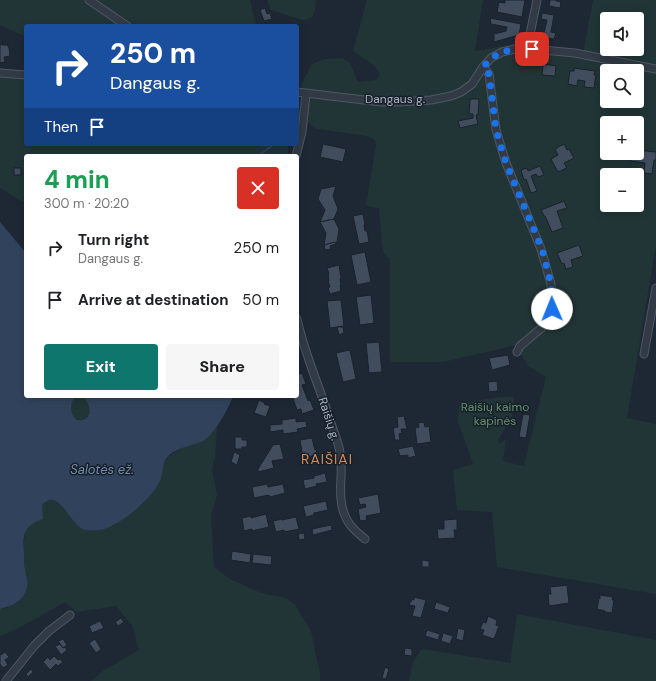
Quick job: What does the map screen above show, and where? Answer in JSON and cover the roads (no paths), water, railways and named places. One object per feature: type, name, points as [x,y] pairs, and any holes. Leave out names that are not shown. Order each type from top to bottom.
[{"type":"street","points":[[89,0],[124,24]]},
{"type":"street","points":[[528,49],[537,0]]},
{"type":"street","name":"Dangaus g.","points":[[299,92],[381,102],[431,100],[451,96],[461,92],[472,84],[491,58],[502,52],[515,49],[575,53],[656,69]]},
{"type":"street","points":[[483,67],[489,74],[496,130],[506,163],[542,249],[551,284],[552,309],[545,325],[520,346],[517,352]]},
{"type":"street","points":[[0,73],[24,75]]},
{"type":"street","points":[[299,144],[302,132],[306,94]]},
{"type":"street","points":[[644,354],[656,288]]},
{"type":"street","name":"Raišių g.","points":[[299,329],[301,339],[340,452],[342,468],[341,500],[343,511],[354,531],[365,539]]},
{"type":"street","points":[[6,681],[34,646],[49,631],[70,615]]},
{"type":"water","name":"Salotės ež.","points":[[0,222],[24,251],[24,398],[75,398],[72,402],[71,411],[75,418],[82,420],[86,419],[89,412],[88,404],[83,398],[232,398],[225,414],[212,433],[203,441],[181,448],[169,455],[164,463],[161,478],[152,494],[136,510],[117,523],[100,530],[85,530],[76,524],[63,507],[54,500],[46,501],[42,505],[43,519],[32,524],[24,536],[24,565],[27,578],[26,590],[16,603],[0,609]]},
{"type":"waterway","points":[[261,154],[271,146]]},
{"type":"district","name":"RAIŠIAI","points":[[327,459]]},
{"type":"park label","name":"Raišių kaimo kapinės","points":[[495,414]]}]
